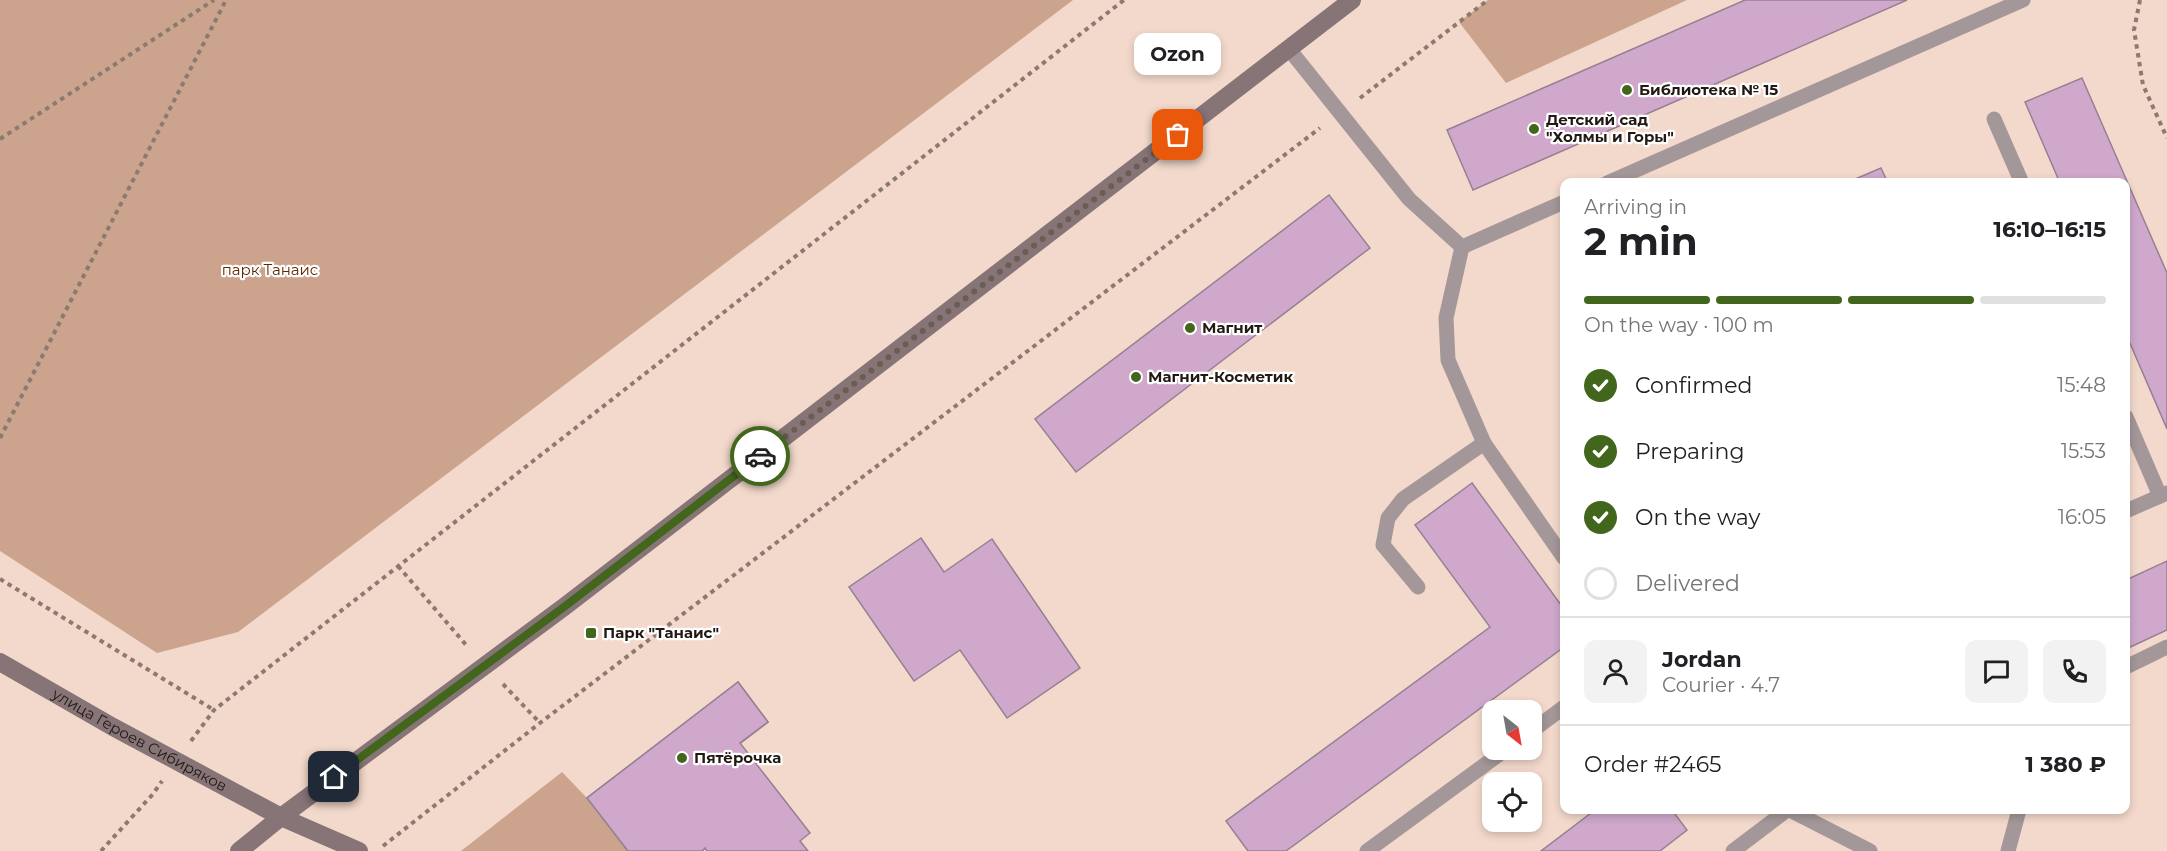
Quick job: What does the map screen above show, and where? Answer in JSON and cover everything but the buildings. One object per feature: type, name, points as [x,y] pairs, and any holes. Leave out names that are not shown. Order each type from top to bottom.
[{"type":"main road","points":[[239,851],[281,817],[564,607],[1352,0]]},
{"type":"main road","name":"улица Героев Сибиряков","points":[[0,662],[113,727],[281,817],[359,851]]},
{"type":"lane","points":[[1618,178],[2023,0]]},
{"type":"lane","points":[[1289,49],[1409,199],[1462,247]]},
{"type":"lane","points":[[1994,119],[2020,178]]},
{"type":"lane","points":[[1462,247],[1560,204]]},
{"type":"lane","points":[[1462,247],[1446,318],[1448,360],[1484,443],[1560,552]]},
{"type":"lane","points":[[2130,425],[2164,494],[2130,509]]},
{"type":"lane","points":[[1418,587],[1383,545],[1388,518],[1403,499],[1484,443]]},
{"type":"lane","points":[[2130,665],[2167,647]]},
{"type":"lane","points":[[1542,724],[1560,710]]},
{"type":"lane","points":[[1367,851],[1491,760]]},
{"type":"lane","points":[[1733,851],[1783,814]]},
{"type":"lane","points":[[1796,814],[1870,851]]},
{"type":"lane","points":[[2008,851],[2018,814]]},
{"type":"path","points":[[0,139],[214,0]]},
{"type":"path","points":[[0,438],[226,0]]},
{"type":"path","points":[[0,579],[214,710],[1124,0]]},
{"type":"path","points":[[376,851],[549,716],[1488,0]]},
{"type":"path","points":[[2140,0],[2134,30],[2143,85],[2167,138]]},
{"type":"green space","name":"парк Танаис","points":[[0,0],[1073,0],[238,632],[157,653],[0,551]]},
{"type":"green space","points":[[1488,0],[1687,0],[1506,83],[1459,22]]},
{"type":"green space","points":[[562,772],[587,798],[628,851],[461,851]]},
{"type":"way so far","points":[[760,456],[1178,135]]},
{"type":"place","name":"Библиотека № 15","points":[[1627,90]]},
{"type":"place","name":"Детский сад \"Холмы и Горы\"","points":[[1534,129]]},
{"type":"place","name":"Ozon","points":[[1178,135]]},
{"type":"place","name":"Магнит","points":[[1190,328]]},
{"type":"place","name":"Магнит-Косметик","points":[[1136,377]]},
{"type":"place","name":"Парк \"Танаис\"","points":[[591,633]]},
{"type":"place","name":"Пятёрочка","points":[[682,758]]},
{"type":"route","points":[[334,777],[564,607],[760,456]]}]
